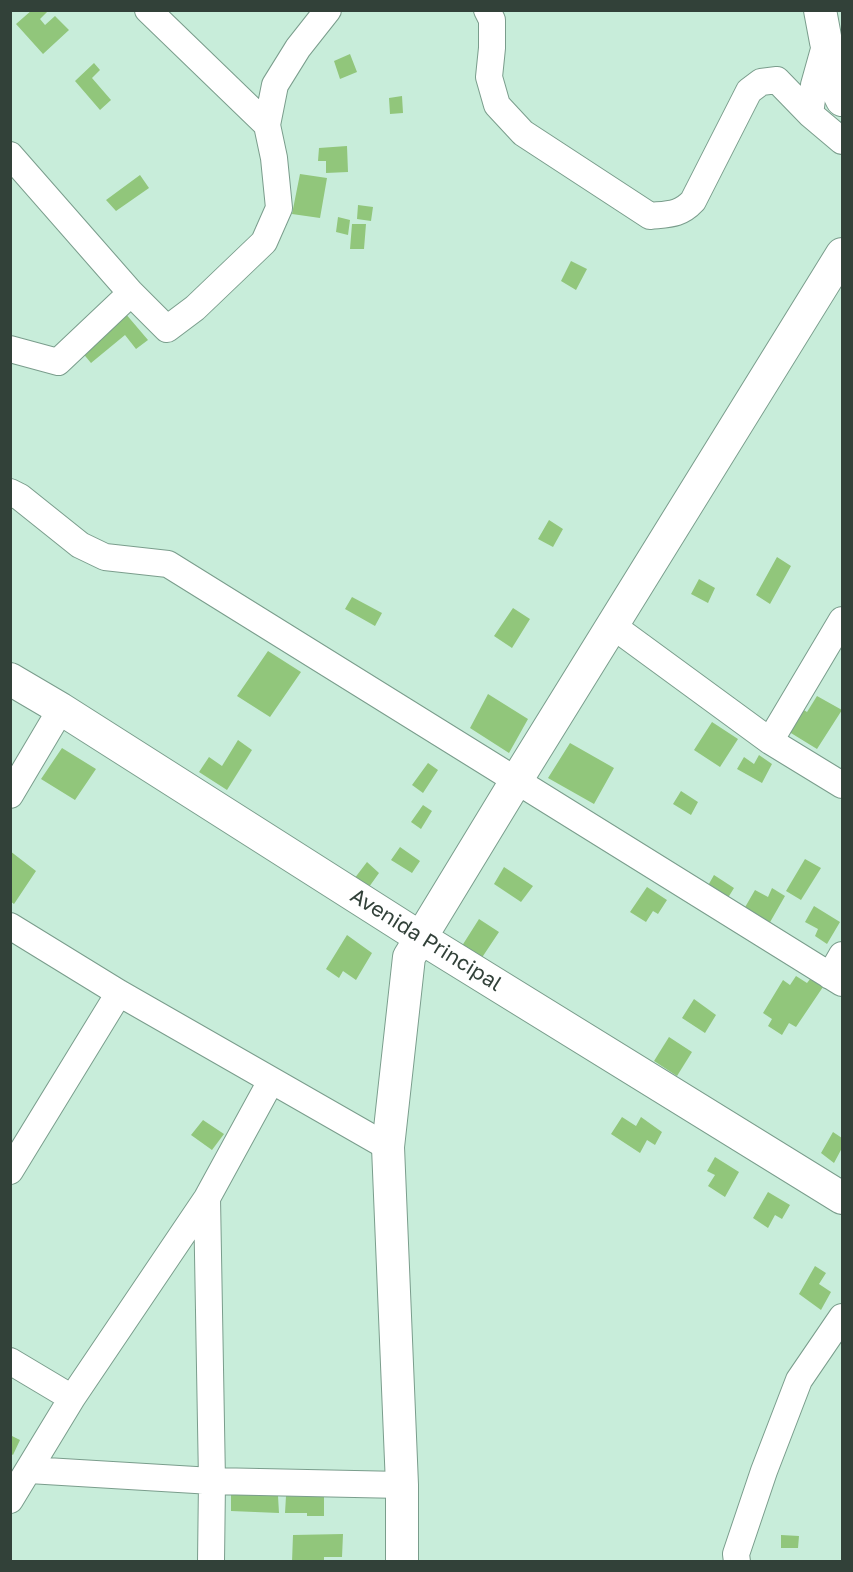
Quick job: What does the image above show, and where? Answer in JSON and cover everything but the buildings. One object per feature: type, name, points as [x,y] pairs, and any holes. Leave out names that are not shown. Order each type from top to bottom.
[{"type":"street","points":[[10,155],[131,293],[167,329],[195,308],[264,242],[279,208],[274,158],[267,125],[275,85],[298,48],[328,10]]},
{"type":"street","points":[[487,10],[492,20],[489,77],[497,105],[523,134],[650,216],[684,210],[693,201],[749,91],[761,82],[777,80],[810,114],[843,141]]},
{"type":"street","points":[[820,10],[834,32]]},
{"type":"street","points":[[837,10],[834,32],[839,94],[843,100]]},
{"type":"street","points":[[151,11],[267,125]]},
{"type":"street","points":[[810,114],[814,85],[834,32]]},
{"type":"street","points":[[402,1562],[402,1485],[388,1147],[409,957],[843,254]]},
{"type":"street","points":[[10,349],[58,362],[131,293]]},
{"type":"street","points":[[10,492],[20,497],[80,545],[105,557],[168,564],[516,781],[838,972]]},
{"type":"street","points":[[770,741],[843,620]]},
{"type":"street","points":[[613,626],[770,741],[843,785]]},
{"type":"street","name":"Avenida Principal","points":[[10,679],[61,709],[421,938],[843,1198]]},
{"type":"street","points":[[10,795],[61,709]]},
{"type":"street","points":[[10,926],[119,993],[388,1147]]},
{"type":"street","points":[[10,1171],[119,993]]},
{"type":"street","points":[[10,1500],[72,1398],[207,1198],[271,1081]]},
{"type":"street","points":[[207,1198],[212,1481],[211,1562]]},
{"type":"street","points":[[737,1562],[736,1554],[764,1471],[799,1380],[843,1317]]},
{"type":"street","points":[[10,1360],[72,1398]]},
{"type":"street","points":[[29,1470],[212,1481],[402,1485]]}]
